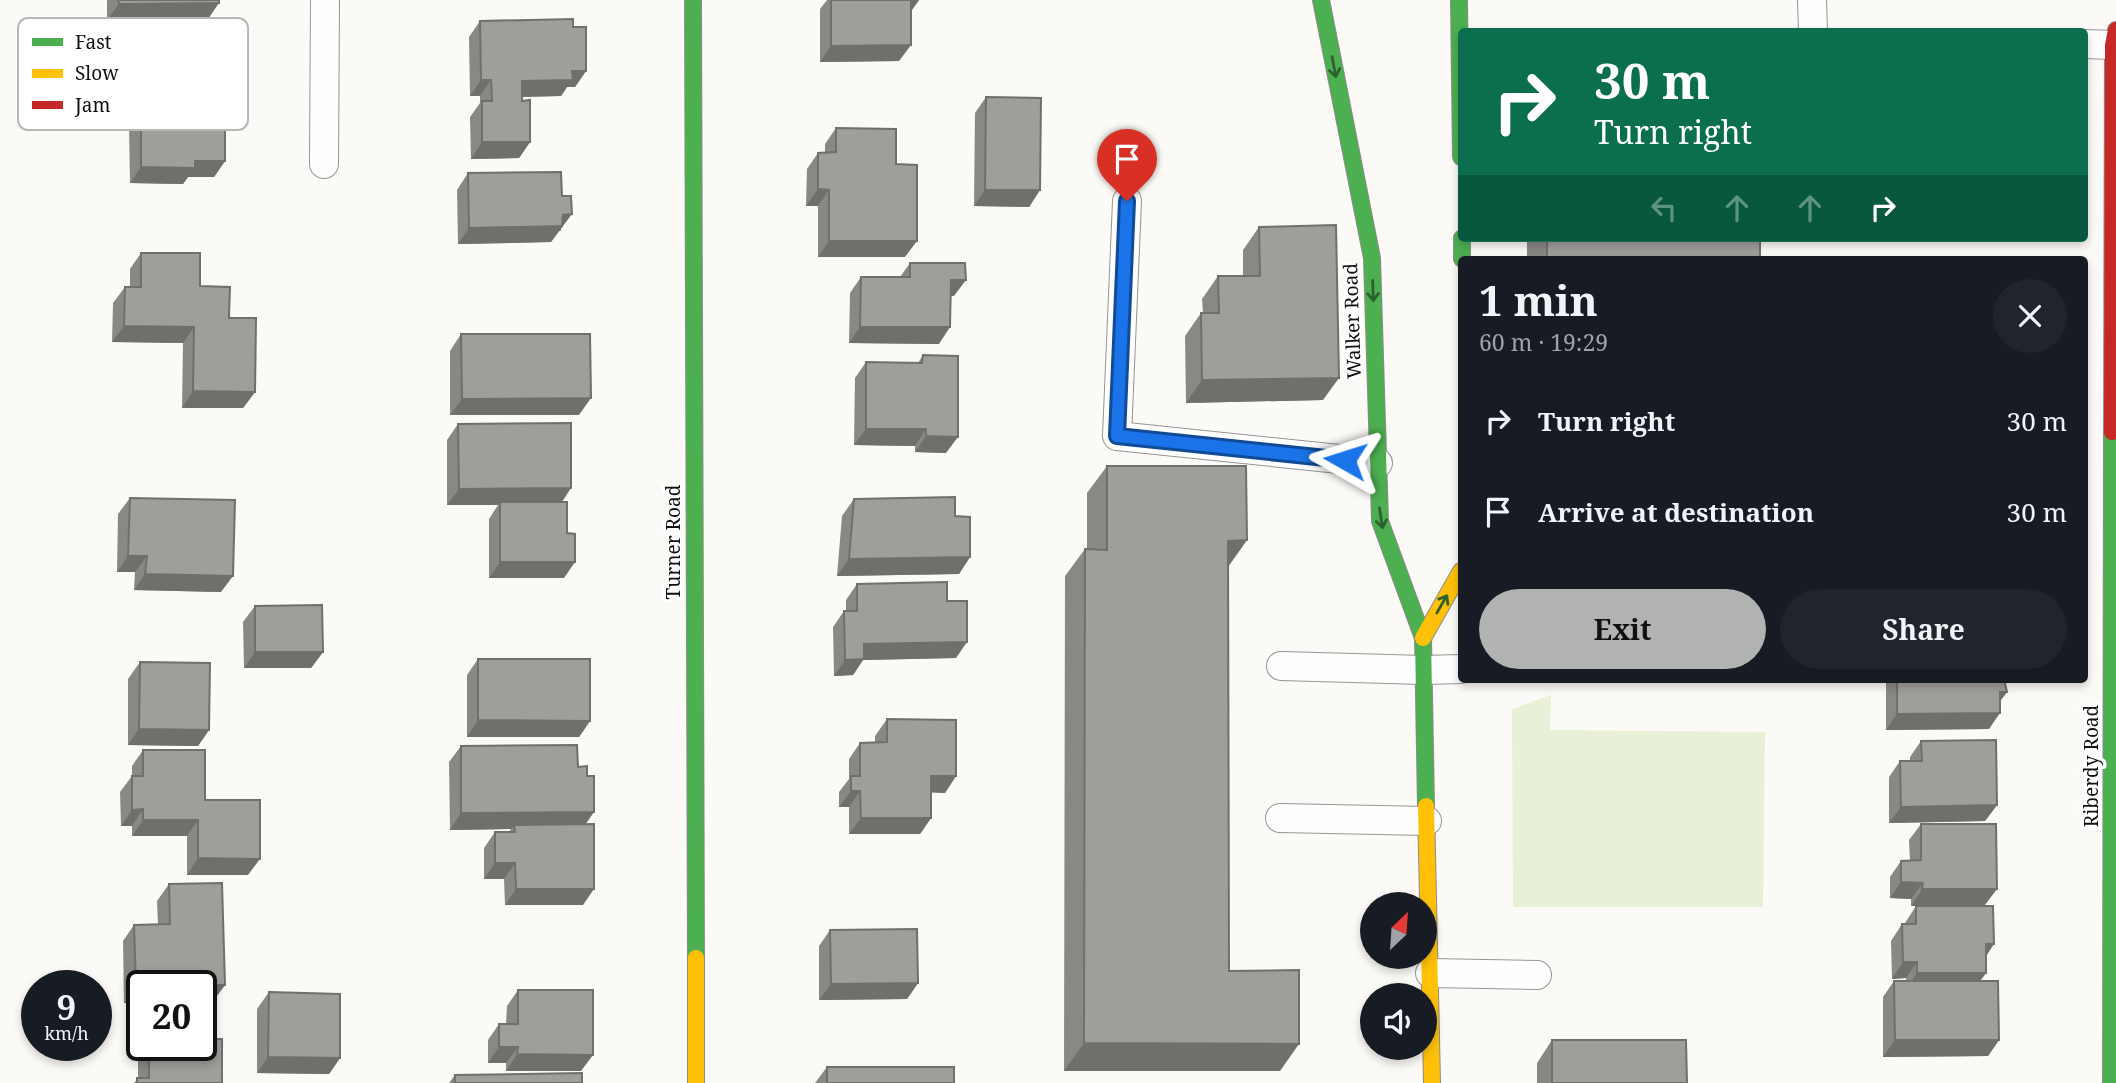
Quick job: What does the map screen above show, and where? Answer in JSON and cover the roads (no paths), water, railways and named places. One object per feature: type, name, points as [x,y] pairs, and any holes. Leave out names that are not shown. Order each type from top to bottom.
[{"type":"street","name":"Turner Road","points":[[693,0],[696,1083]]},
{"type":"street","name":"Walker Road","points":[[1321,0],[1372,258],[1380,521],[1423,638],[1432,1083]]},
{"type":"street","points":[[1459,0],[1464,28]]},
{"type":"street","name":"Riberdy Road","points":[[2112,1083],[2114,37]]},
{"type":"street","points":[[1423,638],[1458,576]]},
{"type":"lane","points":[[324,163],[325,0]]},
{"type":"lane","points":[[1812,0],[1813,28]]},
{"type":"lane","points":[[2088,43],[2114,37]]},
{"type":"lane","points":[[1127,201],[1117,436],[1378,463]]},
{"type":"lane","points":[[1281,666],[1458,669]]},
{"type":"lane","points":[[1280,818],[1427,821]]},
{"type":"lane","points":[[1430,973],[1537,975]]}]
